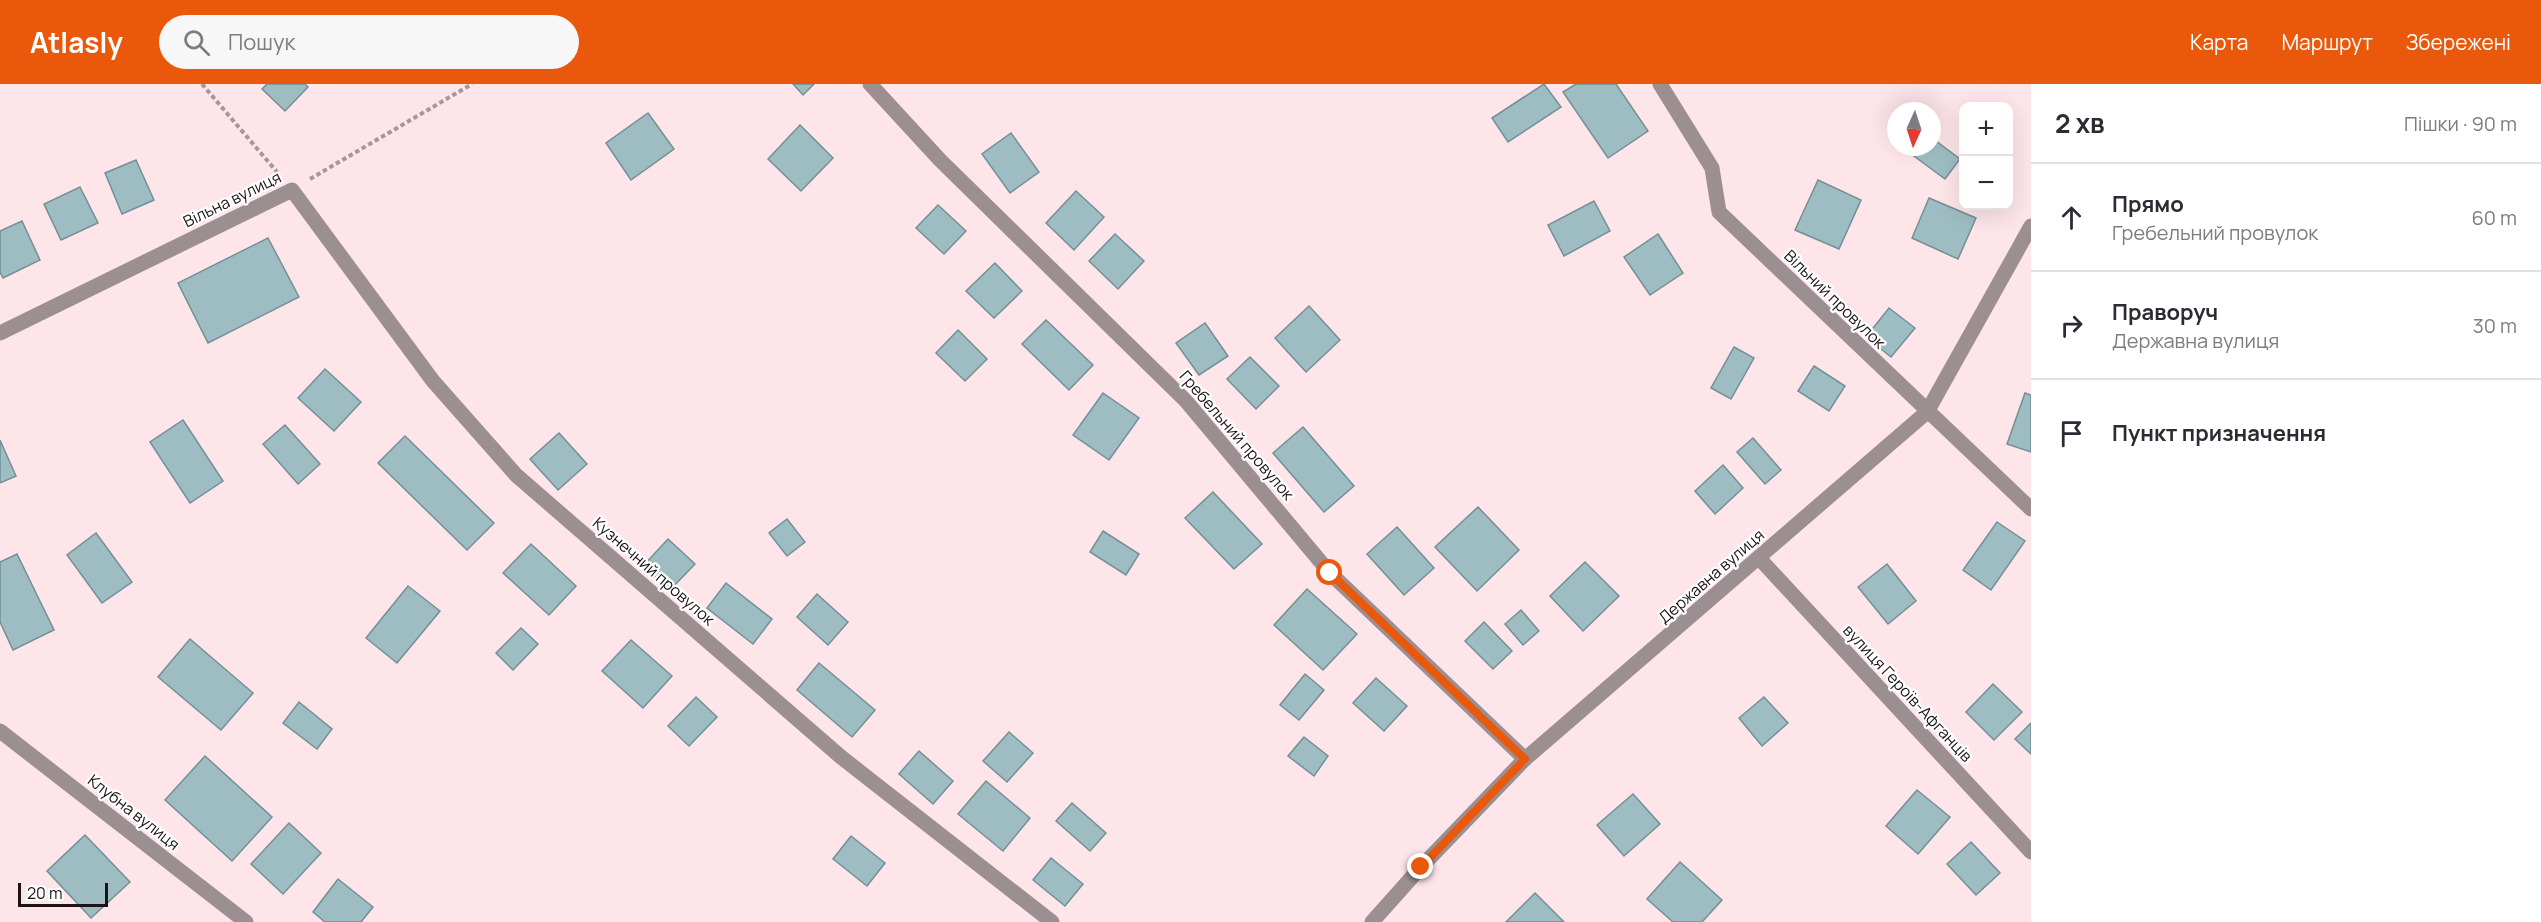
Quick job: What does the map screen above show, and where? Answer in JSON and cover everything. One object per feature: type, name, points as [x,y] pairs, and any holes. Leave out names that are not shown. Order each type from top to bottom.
[{"type":"street","name":"Гребельний провулок","points":[[870,84],[940,160],[1186,401],[1330,573],[1525,759]]},
{"type":"street","name":"Вільний провулок","points":[[1660,84],[1712,168],[1719,212],[2031,509]]},
{"type":"street","name":"Вільна вулиця","points":[[0,333],[292,190]]},
{"type":"street","name":"Кузнечний провулок","points":[[292,190],[433,381],[516,475],[841,757],[1052,922]]},
{"type":"street","name":"Державна вулиця","points":[[1378,920],[1437,849],[1525,759],[1927,412],[2031,226]]},
{"type":"street","name":"вулиця Героїв-Афганців","points":[[1760,558],[2031,852]]},
{"type":"street","name":"Клубна вулиця","points":[[0,731],[246,922]]},
{"type":"path","points":[[202,84],[292,190]]},
{"type":"path","name":"Вільна вулиця","points":[[292,190],[472,84]]},
{"type":"building","points":[[267,84],[305,84],[308,87],[285,111],[262,89]]},
{"type":"building","points":[[793,84],[814,84],[803,95]]},
{"type":"building","points":[[1544,84],[1561,107],[1508,142],[1492,118]]},
{"type":"building","points":[[1576,84],[1616,84],[1648,131],[1608,158],[1563,92]]},
{"type":"building","points":[[648,113],[674,149],[631,180],[606,143]]},
{"type":"building","points":[[800,125],[833,158],[801,191],[768,159]]},
{"type":"building","points":[[1011,133],[1039,172],[1010,193],[982,154]]},
{"type":"building","points":[[1941,145],[1959,158],[1945,179],[1914,156],[1941,156]]},
{"type":"building","points":[[136,160],[154,200],[122,214],[105,173]]},
{"type":"building","points":[[1818,180],[1861,200],[1839,249],[1795,230]]},
{"type":"building","points":[[80,187],[98,223],[61,240],[44,204]]},
{"type":"building","points":[[1076,191],[1104,217],[1074,250],[1046,223]]},
{"type":"building","points":[[1929,198],[1976,218],[1958,259],[1912,238]]},
{"type":"building","points":[[1594,201],[1610,231],[1564,256],[1548,225]]},
{"type":"building","points":[[938,205],[966,231],[944,254],[916,228]]},
{"type":"building","points":[[22,221],[40,260],[3,278],[0,272],[0,231]]},
{"type":"building","points":[[1115,234],[1144,261],[1118,289],[1089,261]]},
{"type":"building","points":[[1658,234],[1683,273],[1650,295],[1624,257]]},
{"type":"building","points":[[268,238],[299,297],[208,343],[178,283]]},
{"type":"building","points":[[995,263],[1022,291],[994,318],[966,291]]},
{"type":"building","points":[[1309,306],[1340,340],[1306,372],[1275,338]]},
{"type":"building","points":[[1889,308],[1915,328],[1891,357],[1866,337]]},
{"type":"building","points":[[1046,320],[1093,365],[1069,390],[1022,344]]},
{"type":"building","points":[[1205,323],[1228,356],[1199,375],[1176,343]]},
{"type":"building","points":[[958,330],[987,359],[965,381],[936,353]]},
{"type":"building","points":[[1734,347],[1754,358],[1731,399],[1711,388]]},
{"type":"building","points":[[1250,357],[1279,386],[1256,409],[1227,379]]},
{"type":"building","points":[[1814,366],[1845,386],[1829,411],[1798,391]]},
{"type":"building","points":[[325,369],[361,402],[334,431],[298,398]]},
{"type":"building","points":[[1103,393],[1139,418],[1109,460],[1073,435]]},
{"type":"building","points":[[2025,393],[2031,395],[2031,452],[2007,444]]},
{"type":"building","points":[[183,420],[223,481],[190,503],[150,442]]},
{"type":"building","points":[[285,425],[320,464],[298,484],[263,444]]},
{"type":"building","points":[[1303,427],[1354,486],[1324,512],[1273,453]]},
{"type":"building","points":[[559,433],[587,464],[558,490],[530,459]]},
{"type":"building","points":[[405,436],[494,523],[467,550],[378,463]]},
{"type":"building","points":[[1753,438],[1781,470],[1765,484],[1737,452]]},
{"type":"building","points":[[0,440],[16,476],[0,483]]},
{"type":"building","points":[[1723,465],[1743,488],[1715,514],[1695,491]]},
{"type":"building","points":[[1213,492],[1262,544],[1234,569],[1185,518]]},
{"type":"building","points":[[1478,507],[1519,550],[1477,591],[1435,547]]},
{"type":"building","points":[[787,519],[805,542],[787,556],[769,533]]},
{"type":"building","points":[[1997,522],[2025,541],[1991,590],[1963,570]]},
{"type":"building","points":[[1397,527],[1434,568],[1404,595],[1367,554]]},
{"type":"building","points":[[1103,531],[1139,554],[1126,575],[1090,552]]},
{"type":"building","points":[[96,533],[132,582],[102,603],[67,555]]},
{"type":"building","points":[[668,539],[695,564],[670,590],[643,566]]},
{"type":"building","points":[[531,544],[576,586],[549,615],[503,573]]},
{"type":"building","points":[[17,554],[54,630],[13,650],[0,622],[0,562]]},
{"type":"building","points":[[1585,562],[1619,596],[1583,631],[1550,596]]},
{"type":"building","points":[[1887,564],[1916,601],[1888,624],[1858,587]]},
{"type":"building","points":[[726,583],[772,619],[753,644],[707,608]]},
{"type":"building","points":[[408,586],[440,611],[397,663],[366,638]]},
{"type":"building","points":[[1307,589],[1357,634],[1323,670],[1274,625]]},
{"type":"building","points":[[817,594],[848,622],[828,645],[797,617]]},
{"type":"building","points":[[1521,610],[1539,631],[1523,645],[1505,624]]},
{"type":"building","points":[[1484,622],[1512,651],[1493,669],[1465,641]]},
{"type":"building","points":[[521,628],[538,644],[513,670],[496,653]]},
{"type":"building","points":[[190,639],[253,693],[221,730],[158,677]]},
{"type":"building","points":[[631,640],[672,676],[643,708],[602,671]]},
{"type":"building","points":[[819,663],[875,710],[852,737],[797,690]]},
{"type":"building","points":[[1305,674],[1324,690],[1299,720],[1280,705]]},
{"type":"building","points":[[1376,678],[1407,706],[1384,731],[1353,703]]},
{"type":"building","points":[[1993,684],[2022,712],[1994,740],[1966,712]]},
{"type":"building","points":[[696,697],[717,717],[689,746],[668,726]]},
{"type":"building","points":[[1764,697],[1788,723],[1762,746],[1739,718]]},
{"type":"building","points":[[299,702],[332,729],[317,749],[283,723]]},
{"type":"building","points":[[2031,723],[2031,754],[2015,739]]},
{"type":"building","points":[[1009,732],[1033,753],[1007,782],[983,761]]},
{"type":"building","points":[[1304,737],[1328,756],[1314,776],[1288,756]]},
{"type":"building","points":[[919,751],[953,781],[933,804],[899,774]]},
{"type":"building","points":[[205,756],[272,817],[232,861],[165,800]]},
{"type":"building","points":[[986,781],[1030,818],[1003,851],[958,814]]},
{"type":"building","points":[[1917,790],[1950,817],[1918,854],[1886,826]]},
{"type":"building","points":[[1633,794],[1660,824],[1624,856],[1597,825]]},
{"type":"building","points":[[1072,803],[1106,833],[1090,851],[1056,821]]},
{"type":"building","points":[[289,823],[321,853],[283,894],[251,864]]},
{"type":"building","points":[[85,835],[130,882],[91,918],[47,871]]},
{"type":"building","points":[[851,836],[885,863],[867,886],[833,859]]},
{"type":"building","points":[[1971,842],[2000,873],[1976,895],[1947,864]]},
{"type":"building","points":[[1051,858],[1083,884],[1065,906],[1033,880]]},
{"type":"building","points":[[1680,862],[1722,900],[1702,922],[1673,922],[1647,899]]},
{"type":"building","points":[[338,879],[373,907],[361,922],[325,922],[313,912]]},
{"type":"building","points":[[1535,893],[1564,922],[1506,922]]},
{"type":"route","points":[[1330,573],[1525,759],[1421,867]]}]
